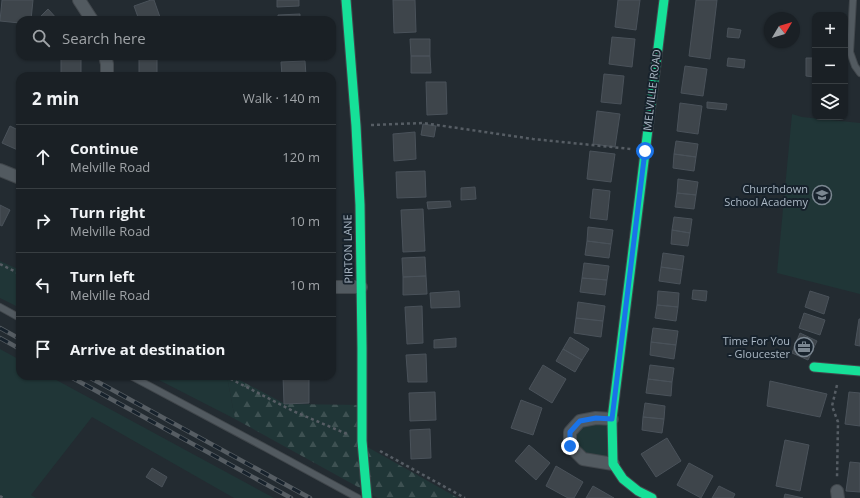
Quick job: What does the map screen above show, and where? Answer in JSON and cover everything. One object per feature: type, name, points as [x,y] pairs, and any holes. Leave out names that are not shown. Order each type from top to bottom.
[{"type":"street","points":[[79,0],[89,16]]},
{"type":"street","name":"PIRTON LANE","points":[[346,0],[356,126],[360,205],[363,405],[362,453],[367,498]]},
{"type":"street","name":"MELVILLE ROAD","points":[[613,464],[612,419],[664,0]]},
{"type":"street","points":[[106,60],[108,72]]},
{"type":"street","points":[[0,170],[16,176]]},
{"type":"street","points":[[336,287],[361,287]]},
{"type":"street","points":[[814,367],[860,371]]},
{"type":"street","points":[[612,419],[596,418],[580,421],[570,432],[570,446],[583,459],[613,464],[622,479],[638,491],[652,498]]},
{"type":"lane","points":[[853,0],[850,52],[855,66],[860,73]]},
{"type":"lane","points":[[0,307],[16,316]]},
{"type":"lane","points":[[138,380],[358,498]]},
{"type":"path","points":[[356,126],[423,123],[533,139],[645,151]]},
{"type":"path","points":[[0,264],[16,272]]},
{"type":"path","points":[[838,494],[838,422],[832,406],[840,369]]},
{"type":"path","points":[[233,380],[293,412],[362,441],[465,498]]},
{"type":"green space","name":"Churchdown School Academy","points":[[792,114],[812,118],[812,120],[860,123],[860,294],[777,273]]},
{"type":"green space","points":[[0,261],[16,268],[16,306],[0,298]]},
{"type":"green space","points":[[0,349],[16,358],[16,380],[56,380],[274,498],[234,498],[92,417],[31,495],[36,498],[0,498]]},
{"type":"green space","points":[[159,380],[228,380],[235,419]]},
{"type":"green space","points":[[228,380],[240,380],[285,404],[363,405],[362,444],[458,498],[378,498],[235,419]]},
{"type":"green space","points":[[612,419],[613,464],[583,459],[570,432],[580,421]]},
{"type":"building","points":[[2,0],[33,0],[31,16],[16,16],[16,23],[0,21]]},
{"type":"building","points":[[154,0],[160,16],[138,16],[134,6]]},
{"type":"building","points":[[277,0],[299,0],[299,6],[277,7]]},
{"type":"building","points":[[393,0],[415,0],[416,32],[394,33]]},
{"type":"building","points":[[618,0],[640,0],[636,30],[615,27]]},
{"type":"building","points":[[696,0],[717,0],[710,59],[689,56]]},
{"type":"building","points":[[48,9],[54,16],[41,16]]},
{"type":"building","points":[[300,14],[300,16],[278,16]]},
{"type":"building","points":[[728,28],[741,30],[739,38],[727,37]]},
{"type":"building","points":[[612,37],[635,39],[632,67],[609,64]]},
{"type":"building","points":[[410,39],[430,39],[430,56],[411,56]]},
{"type":"building","points":[[411,56],[430,56],[431,73],[411,73]]},
{"type":"building","points":[[728,58],[745,60],[744,68],[727,66]]},
{"type":"building","points":[[806,58],[812,58],[812,77],[806,76]]},
{"type":"building","points":[[61,60],[81,60],[81,72],[61,72]]},
{"type":"building","points":[[139,60],[157,60],[157,72],[139,72]]},
{"type":"building","points":[[305,61],[306,72],[282,72],[281,62]]},
{"type":"building","points":[[685,66],[707,69],[703,96],[681,93]]},
{"type":"building","points":[[604,74],[624,76],[621,104],[601,102]]},
{"type":"building","points":[[426,82],[446,82],[447,114],[427,115]]},
{"type":"building","points":[[707,102],[727,104],[726,110],[707,108]]},
{"type":"building","points":[[680,103],[702,106],[698,134],[677,131]]},
{"type":"building","points":[[597,111],[620,114],[615,147],[593,144]]},
{"type":"building","points":[[423,124],[436,126],[434,137],[421,135]]},
{"type":"building","points":[[10,126],[16,129],[16,149],[2,143]]},
{"type":"building","points":[[415,132],[416,159],[394,161],[393,134]]},
{"type":"building","points":[[676,141],[698,144],[696,157],[674,154]]},
{"type":"building","points":[[590,151],[615,154],[611,182],[587,179]]},
{"type":"building","points":[[674,154],[696,157],[694,171],[673,168]]},
{"type":"building","points":[[425,171],[426,197],[397,198],[396,172]]},
{"type":"building","points":[[678,179],[698,182],[696,195],[677,193]]},
{"type":"building","points":[[475,187],[476,199],[461,200],[461,188]]},
{"type":"building","points":[[593,189],[610,191],[607,220],[590,218]]},
{"type":"building","points":[[677,193],[696,195],[694,209],[675,207]]},
{"type":"building","points":[[450,201],[451,207],[428,209],[427,202]]},
{"type":"building","points":[[0,205],[10,210],[2,226],[0,225]]},
{"type":"building","points":[[423,209],[425,251],[403,252],[401,210]]},
{"type":"building","points":[[674,217],[692,219],[690,233],[672,230]]},
{"type":"building","points":[[588,227],[613,230],[611,244],[587,241]]},
{"type":"building","points":[[672,230],[690,233],[688,246],[671,244]]},
{"type":"building","points":[[587,241],[611,244],[609,258],[585,255]]},
{"type":"building","points":[[663,253],[684,256],[682,270],[661,267]]},
{"type":"building","points":[[425,257],[426,276],[403,277],[402,258]]},
{"type":"building","points":[[584,263],[609,266],[607,280],[582,278]]},
{"type":"building","points":[[661,267],[682,270],[680,284],[659,281]]},
{"type":"building","points":[[426,276],[427,294],[403,295],[403,277]]},
{"type":"building","points":[[582,278],[607,280],[605,295],[580,292]]},
{"type":"building","points":[[693,290],[707,291],[706,301],[692,299]]},
{"type":"building","points":[[459,291],[460,307],[431,308],[430,293]]},
{"type":"building","points":[[658,291],[679,293],[678,307],[657,305]]},
{"type":"building","points":[[810,291],[829,297],[824,314],[805,307]]},
{"type":"building","points":[[578,302],[605,306],[603,321],[576,318]]},
{"type":"building","points":[[657,305],[678,307],[676,321],[655,318]]},
{"type":"building","points":[[422,306],[423,343],[407,344],[405,307]]},
{"type":"building","points":[[804,313],[825,320],[820,335],[799,328]]},
{"type":"building","points":[[576,318],[603,321],[601,337],[574,333]]},
{"type":"building","points":[[860,319],[860,346],[855,345]]},
{"type":"building","points":[[653,328],[678,331],[676,345],[651,342]]},
{"type":"building","name":"Time For You - Gloucester","points":[[800,333],[817,341],[808,360],[792,353]]},
{"type":"building","points":[[570,337],[589,349],[582,360],[563,349]]},
{"type":"building","points":[[456,338],[456,347],[434,348],[434,340]]},
{"type":"building","points":[[651,342],[676,345],[674,359],[650,355]]},
{"type":"building","points":[[563,349],[582,360],[575,372],[556,361]]},
{"type":"building","points":[[426,354],[427,382],[408,382],[406,355]]},
{"type":"building","points":[[543,365],[566,379],[552,403],[529,389]]},
{"type":"building","points":[[650,365],[674,368],[672,382],[648,379]]},
{"type":"building","points":[[648,379],[672,382],[671,396],[646,393]]},
{"type":"building","points":[[283,380],[309,380],[309,403],[284,404]]},
{"type":"building","points":[[770,381],[827,394],[820,417],[767,406]]},
{"type":"building","points":[[435,392],[436,420],[410,421],[409,393]]},
{"type":"building","points":[[849,392],[860,393],[860,426],[845,424]]},
{"type":"building","points":[[521,400],[542,408],[533,435],[511,428]]},
{"type":"building","points":[[645,403],[665,406],[664,419],[643,417]]},
{"type":"building","points":[[643,417],[664,419],[662,433],[642,430]]},
{"type":"building","points":[[430,429],[431,458],[411,459],[410,430]]},
{"type":"building","points":[[667,438],[681,461],[656,477],[641,454]]},
{"type":"building","points":[[785,440],[809,445],[800,491],[776,486]]},
{"type":"building","points":[[529,445],[550,463],[536,480],[515,461]]},
{"type":"building","points":[[850,462],[860,463],[860,492],[846,491]]},
{"type":"building","points":[[689,463],[713,476],[701,498],[677,485]]},
{"type":"building","points":[[556,466],[583,482],[574,498],[568,498],[546,486]]},
{"type":"building","points":[[152,468],[167,477],[162,487],[146,477]]},
{"type":"building","points":[[593,486],[614,498],[586,498]]},
{"type":"building","points":[[719,486],[735,494],[733,498],[712,498]]},
{"type":"building","points":[[785,494],[803,498],[784,498]]},
{"type":"railway","points":[[0,328],[16,337]]},
{"type":"railway","points":[[0,338],[16,347]]},
{"type":"railway","points":[[76,380],[291,498]]},
{"type":"railway","points":[[94,380],[310,498]]},
{"type":"traffic: fast","points":[[346,0],[356,126],[360,205],[362,441],[367,498]]},
{"type":"traffic: fast","points":[[652,498],[638,491],[623,479],[613,464],[612,419],[664,0]]},
{"type":"traffic: fast","points":[[814,367],[860,371]]},
{"type":"place","name":"Churchdown School Academy","points":[[822,195]]},
{"type":"place","name":"Time For You - Gloucester","points":[[804,347]]},
{"type":"route","points":[[570,446],[570,432],[580,421],[596,418],[612,419],[645,151]]}]
